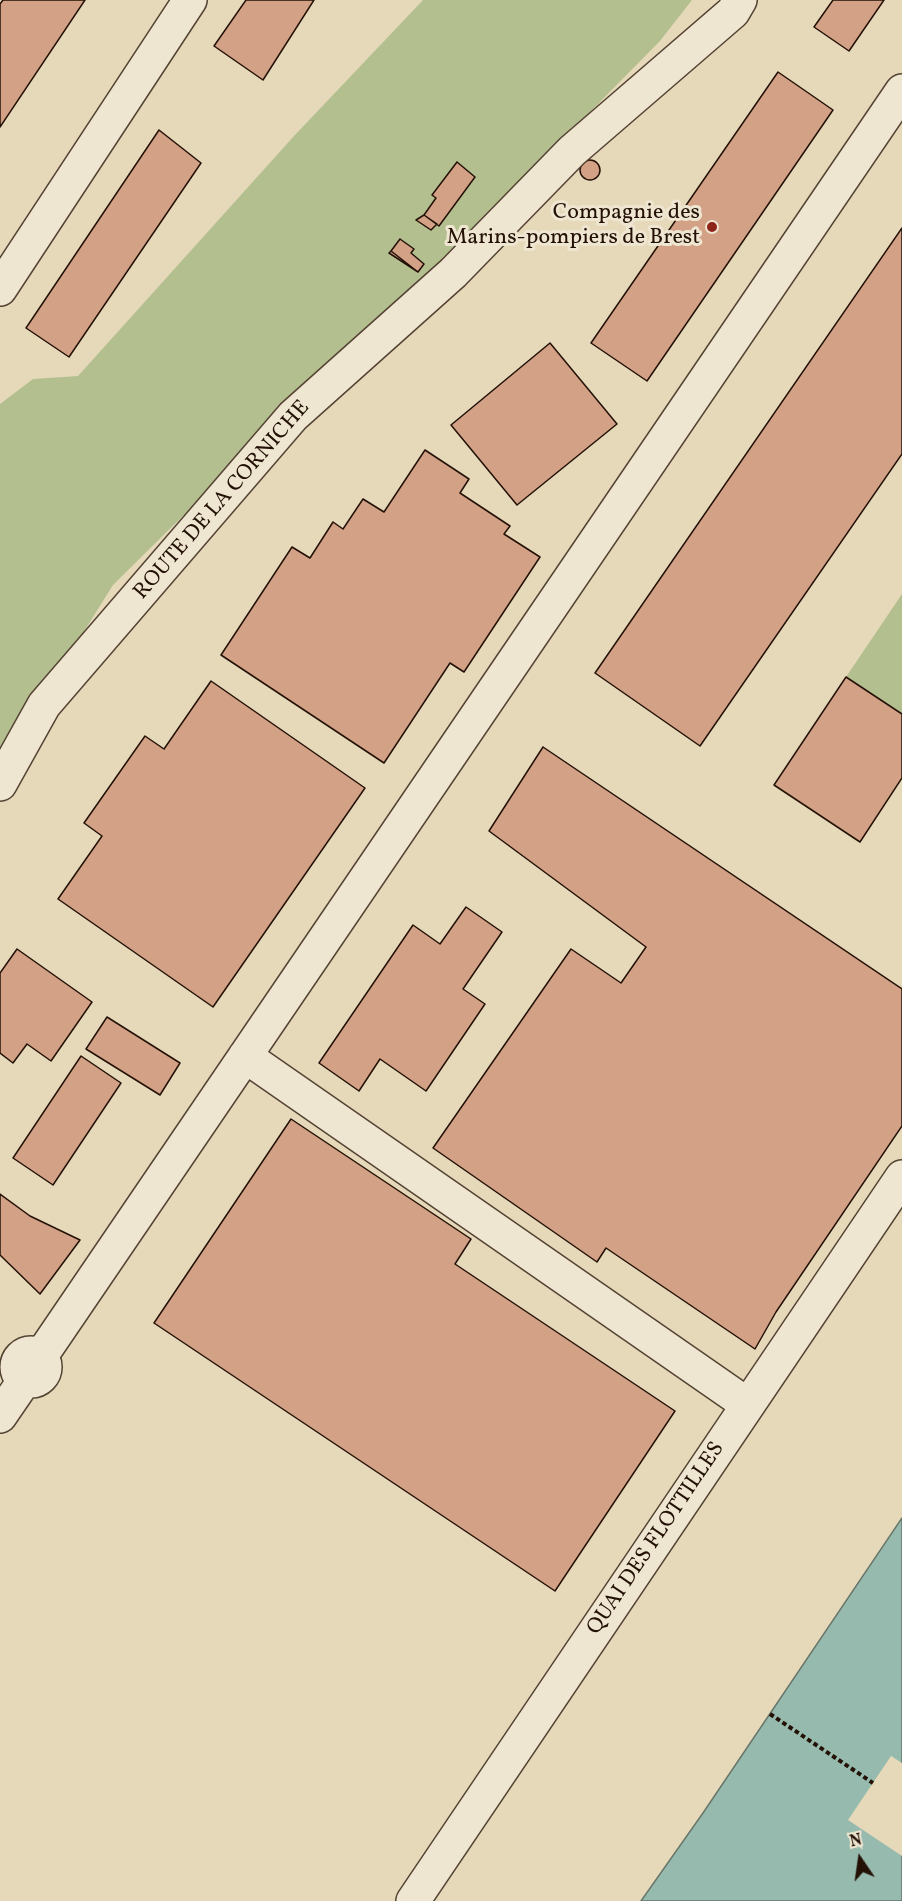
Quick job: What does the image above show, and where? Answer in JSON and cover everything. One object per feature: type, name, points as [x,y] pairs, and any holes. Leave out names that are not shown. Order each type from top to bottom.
[{"type":"street","points":[[0,289],[190,0]]},
{"type":"street","name":"ROUTE DE LA CORNICHE","points":[[0,784],[45,705],[293,416],[453,273],[572,151],[733,12],[740,0]]},
{"type":"street","points":[[0,1416],[21,1361],[245,1056],[902,91]]},
{"type":"street","points":[[245,1056],[748,1405]]},
{"type":"street","name":"QUAI DES FLOTTILLES","points":[[412,1901],[902,1177]]},
{"type":"path","points":[[770,1714],[873,1783]]},
{"type":"green space","points":[[423,0],[692,0],[660,41],[522,181],[113,585],[0,766],[0,404],[33,379],[78,376],[294,136]]},
{"type":"green space","points":[[902,594],[902,714],[846,677]]},
{"type":"water","points":[[902,1518],[902,1901],[641,1901],[703,1813]]},
{"type":"pier","points":[[891,1756],[902,1763],[902,1856],[848,1820]]},
{"type":"building","points":[[3,0],[85,0],[0,127],[0,4]]},
{"type":"building","points":[[246,0],[314,0],[263,80],[214,46]]},
{"type":"building","points":[[833,0],[884,0],[849,51],[814,27]]},
{"type":"building","name":"Compagnie des Marins-pompiers de Brest","points":[[778,72],[833,110],[647,381],[591,343]]},
{"type":"building","points":[[159,130],[201,163],[69,357],[26,328]]},
{"type":"building","points":[[590,160],[597,163],[600,170],[597,177],[590,180],[583,177],[580,170],[583,163]]},
{"type":"building","points":[[457,162],[475,177],[439,226],[424,215],[436,198],[432,195]]},
{"type":"building","points":[[424,215],[437,224],[431,230],[416,220]]},
{"type":"building","points":[[902,228],[902,454],[700,746],[595,673]]},
{"type":"building","points":[[400,239],[414,249],[411,253],[424,264],[418,272],[391,251]]},
{"type":"building","points":[[391,251],[418,272],[389,253]]},
{"type":"building","points":[[550,343],[617,424],[517,505],[451,425]]},
{"type":"building","points":[[425,450],[469,479],[460,493],[510,526],[504,534],[540,557],[464,672],[450,663],[384,763],[221,655],[292,547],[310,558],[333,522],[343,529],[363,499],[384,512]]},
{"type":"building","points":[[846,677],[902,714],[902,778],[860,842],[774,785]]},
{"type":"building","points":[[211,681],[365,788],[213,1007],[58,899],[102,836],[84,823],[145,736],[164,749]]},
{"type":"building","points":[[543,747],[902,989],[902,1126],[776,1312],[755,1349],[606,1248],[597,1262],[433,1148],[571,949],[621,983],[646,947],[489,831]]},
{"type":"building","points":[[466,907],[502,932],[463,989],[485,1004],[426,1091],[380,1059],[359,1091],[319,1063],[413,925],[440,944]]},
{"type":"building","points":[[17,949],[92,1002],[51,1061],[27,1044],[13,1063],[0,1053],[0,973]]},
{"type":"building","points":[[107,1017],[180,1063],[160,1095],[86,1049]]},
{"type":"building","points":[[81,1056],[121,1083],[53,1185],[13,1158]]},
{"type":"building","points":[[291,1119],[471,1239],[455,1264],[675,1411],[555,1591],[154,1323]]},
{"type":"building","points":[[0,1194],[30,1216],[80,1240],[40,1294],[0,1255]]},
{"type":"place","name":"Compagnie des Marins-pompiers de Brest","points":[[712,227]]}]
